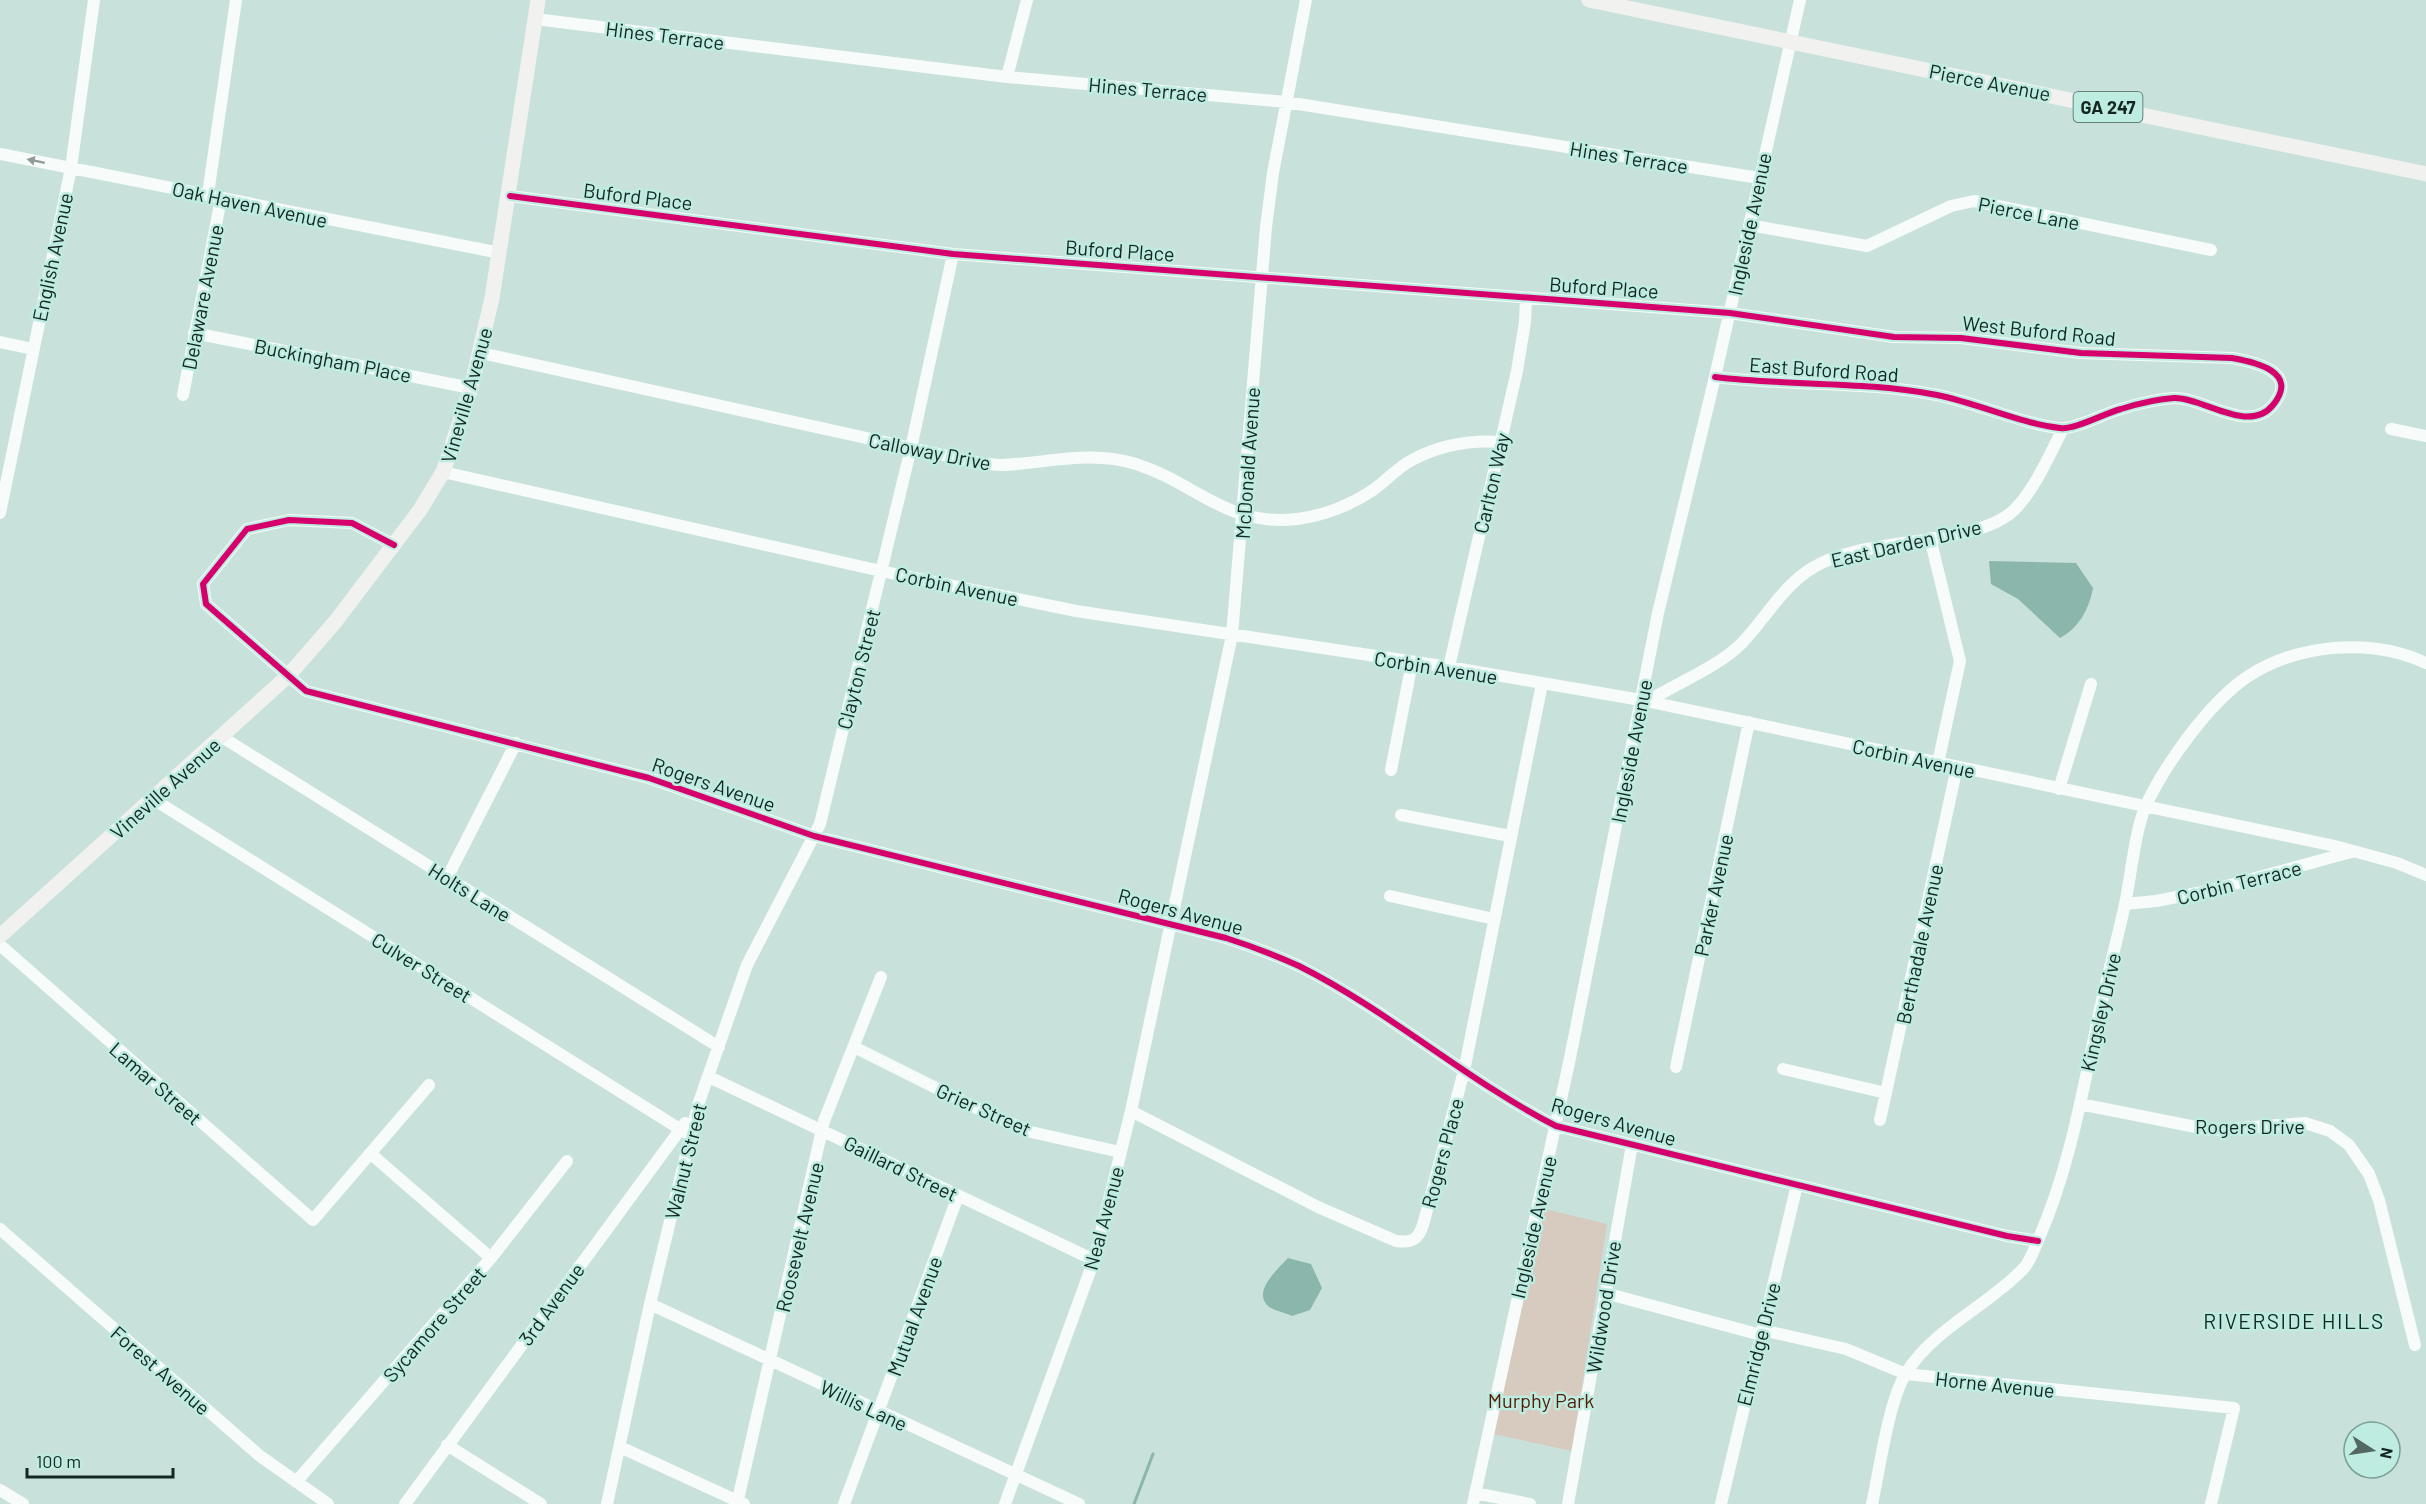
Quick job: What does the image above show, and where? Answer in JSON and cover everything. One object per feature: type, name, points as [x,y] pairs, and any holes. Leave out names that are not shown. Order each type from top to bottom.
[{"type":"main road","name":"Vineville Avenue","points":[[0,936],[288,676],[335,622],[394,545],[420,510],[443,472],[481,353],[510,196],[538,0]]},
{"type":"main road","name":"Pierce Avenue","points":[[1589,0],[2426,174]]},
{"type":"street","name":"English Avenue","points":[[0,513],[71,168],[94,0]]},
{"type":"street","name":"Delaware Avenue","points":[[208,194],[236,0]]},
{"type":"street","points":[[1007,77],[1027,0]]},
{"type":"street","name":"McDonald Avenue","points":[[1169,923],[1232,635],[1244,515],[1261,276],[1273,173],[1306,0]]},
{"type":"street","name":"Ingleside Avenue","points":[[1474,1498],[1556,1126],[1658,613],[1716,377],[1800,0]]},
{"type":"street","name":"Hines Terrace","points":[[535,20],[1007,77],[1287,102],[1759,178]]},
{"type":"street","name":"Oak Haven Avenue","points":[[0,154],[500,253]]},
{"type":"street","name":"Buford Place","points":[[510,196],[952,254],[1730,313]]},
{"type":"street","name":"Delaware Avenue","points":[[183,395],[221,199]]},
{"type":"street","name":"Pierce Lane","points":[[1749,225],[1867,246],[1951,206],[1974,201],[2211,250]]},
{"type":"street","name":"Clayton Street","points":[[814,836],[820,824],[882,571],[952,254]]},
{"type":"street","name":"Carlton Way","points":[[1449,667],[1522,342],[1526,298]]},
{"type":"street","name":"West Buford Road","points":[[1730,313],[1894,337],[1961,338],[2111,355],[2156,354],[2232,358],[2256,362],[2273,371],[2280,384],[2280,394],[2272,406],[2256,415],[2233,414],[2187,399],[2174,398],[2121,409],[2063,429]]},
{"type":"street","name":"Buckingham Place","points":[[194,333],[471,388]]},
{"type":"street","points":[[0,342],[33,349]]},
{"type":"street","name":"Calloway Drive","points":[[481,353],[911,448],[999,465],[1062,457],[1092,456],[1114,459],[1148,468],[1217,506],[1265,519],[1297,519],[1336,509],[1372,491],[1411,460],[1443,447],[1478,441],[1500,442]]},
{"type":"street","name":"East Buford Road","points":[[1716,377],[1772,384],[1890,388],[1939,396],[2063,429]]},
{"type":"street","name":"East Darden Drive","points":[[1641,700],[1653,698],[1741,644],[1789,586],[1814,566],[1840,555],[1986,526],[2004,519],[2016,508],[2035,482],[2063,429]]},
{"type":"street","points":[[2391,429],[2426,436]]},
{"type":"street","name":"Corbin Avenue","points":[[443,472],[882,571],[1076,611],[1449,667],[1641,700],[2146,806],[2397,863],[2426,875]]},
{"type":"street","name":"Rogers Avenue","points":[[394,545],[352,523],[289,520],[247,529],[203,584],[206,604],[306,691],[649,778],[814,836],[1226,938],[1298,966],[1506,1099],[1556,1126],[2038,1241]]},
{"type":"street","points":[[1930,538],[1960,661],[1938,763]]},
{"type":"street","name":"Kingsley Drive","points":[[1872,1504],[1894,1406],[1905,1374],[1930,1345],[2025,1267],[2038,1241],[2058,1188],[2080,1104],[2146,806],[2206,715],[2248,677],[2267,667],[2284,659],[2318,650],[2350,648],[2393,652],[2426,663]]},
{"type":"street","points":[[1391,770],[1412,663]]},
{"type":"street","name":"Rogers Place","points":[[1131,1111],[1318,1207],[1396,1241],[1408,1243],[1416,1240],[1423,1225],[1464,1071],[1542,684]]},
{"type":"street","points":[[2059,789],[2091,684]]},
{"type":"street","name":"Parker Avenue","points":[[1676,1067],[1749,722]]},
{"type":"street","name":"Holts Lane","points":[[222,737],[719,1047]]},
{"type":"street","points":[[447,878],[516,743]]},
{"type":"street","name":"Berthadale Avenue","points":[[1880,1120],[1957,767]]},
{"type":"street","name":"Culver Street","points":[[153,798],[686,1133]]},
{"type":"street","points":[[1401,815],[1510,836]]},
{"type":"street","name":"Walnut Street","points":[[698,1105],[751,956],[814,836]]},
{"type":"street","name":"Corbin Terrace","points":[[2125,904],[2156,901],[2208,891],[2351,852]]},
{"type":"street","points":[[1390,896],[1494,919]]},
{"type":"street","name":"Neal Avenue","points":[[1005,1504],[1094,1260],[1131,1111],[1169,923]]},
{"type":"street","name":"Lamar Street","points":[[0,945],[312,1220],[371,1154]]},
{"type":"street","name":"Roosevelt Avenue","points":[[739,1503],[823,1130],[882,977]]},
{"type":"street","name":"Grier Street","points":[[854,1047],[972,1106],[1031,1132],[1120,1152]]},
{"type":"street","points":[[1783,1069],[1886,1093]]},
{"type":"street","name":"Gaillard Street","points":[[709,1077],[1094,1260]]},
{"type":"street","points":[[429,1085],[371,1154],[492,1258]]},
{"type":"street","name":"Rogers Drive","points":[[2080,1104],[2211,1130],[2305,1123],[2330,1131],[2349,1144],[2369,1174],[2379,1200],[2415,1346]]},
{"type":"street","name":"3rd Avenue","points":[[405,1504],[447,1445],[686,1133],[698,1105]]},
{"type":"street","name":"Walnut Street","points":[[611,1501],[686,1133]]},
{"type":"street","name":"Wildwood Drive","points":[[1568,1504],[1632,1145]]},
{"type":"street","name":"Sycamore Street","points":[[296,1482],[492,1258],[567,1161]]},
{"type":"street","name":"Elmridge Drive","points":[[1720,1504],[1797,1185]]},
{"type":"street","name":"Mutual Avenue","points":[[844,1504],[958,1196]]},
{"type":"street","name":"Forest Avenue","points":[[0,1229],[195,1400],[296,1482],[328,1504]]},
{"type":"street","name":"Horne Avenue","points":[[1605,1293],[1761,1333],[1846,1349],[1905,1374],[2234,1408],[2211,1504]]},
{"type":"street","name":"Willis Lane","points":[[650,1304],[1079,1504]]},
{"type":"street","points":[[447,1445],[541,1504]]},
{"type":"street","points":[[620,1448],[739,1503]]},
{"type":"street","points":[[0,1490],[23,1504]]},
{"type":"street","points":[[1474,1498],[1530,1504]]},
{"type":"green space","name":"Murphy Park","points":[[1545,1209],[1607,1224],[1572,1451],[1493,1434]]},
{"type":"shaded area","points":[[1989,561],[2076,563],[2093,588],[2082,617],[2073,629],[2060,638],[2018,599],[1991,584]]},
{"type":"shaded area","points":[[1288,1258],[1311,1264],[1322,1288],[1310,1310],[1292,1316],[1269,1307],[1263,1295],[1268,1281]]},
{"type":"waterway","points":[[1134,1504],[1153,1454]]},
{"type":"cycle path","points":[[510,196],[953,254],[1730,313],[1894,337],[1961,338],[2081,353],[2232,358],[2262,366],[2278,377],[2281,384],[2280,394],[2273,405],[2263,413],[2251,416],[2239,416],[2186,399],[2174,398],[2134,405],[2074,426],[2060,428],[2030,422],[1937,395],[1910,391],[1715,377]]},
{"type":"cycle path","points":[[394,545],[352,523],[289,520],[247,529],[203,584],[206,604],[306,691],[649,778],[814,836],[1226,938],[1263,951],[1299,966],[1332,984],[1491,1088],[1556,1126],[2007,1236],[2038,1241]]},
{"type":"district","name":"RIVERSIDE HILLS","points":[[2294,1320]]}]
